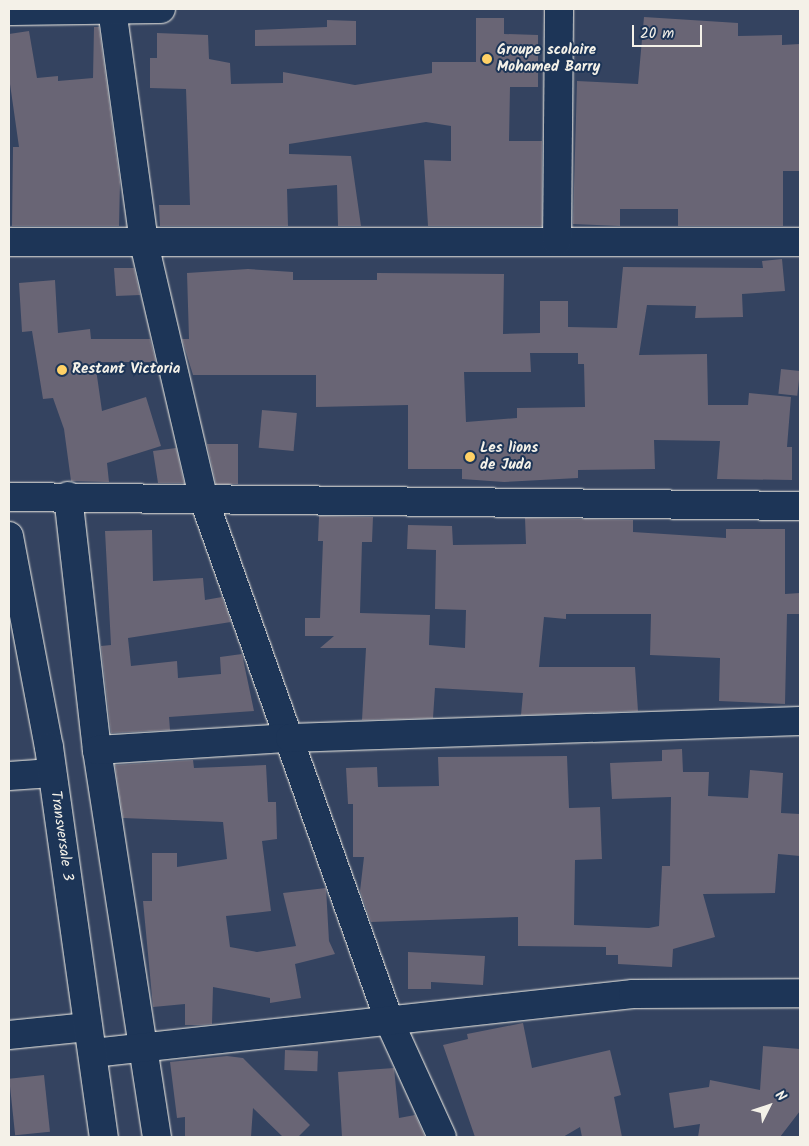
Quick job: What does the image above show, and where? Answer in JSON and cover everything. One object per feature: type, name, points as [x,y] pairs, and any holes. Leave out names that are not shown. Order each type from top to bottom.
[{"type":"street","points":[[9,11],[160,9]]},
{"type":"street","points":[[556,242],[560,9]]},
{"type":"street","points":[[112,10],[144,243],[204,500],[390,1022],[442,1137]]},
{"type":"street","points":[[9,242],[800,242]]},
{"type":"street","points":[[68,496],[97,750],[141,1048],[157,1137]]},
{"type":"street","points":[[9,497],[68,496],[204,500],[800,506]]},
{"type":"street","name":"Transversale 3","points":[[9,536],[52,773],[104,1137]]},
{"type":"street","points":[[97,750],[290,738],[800,721]]},
{"type":"street","points":[[9,776],[52,773]]},
{"type":"street","points":[[9,1035],[90,1040],[141,1048],[633,994],[800,993]]},
{"type":"building","points":[[644,17],[738,23],[738,36],[782,35],[782,45],[800,44],[800,171],[783,171],[783,226],[678,226],[678,209],[620,209],[620,226],[573,224],[577,81],[638,84]]},
{"type":"building","points":[[476,18],[504,18],[504,34],[538,35],[538,87],[510,87],[509,141],[542,141],[542,226],[428,226],[424,160],[451,161],[451,126],[426,122],[289,144],[289,154],[351,156],[361,226],[338,226],[337,185],[287,189],[288,226],[160,226],[159,205],[190,205],[186,89],[150,88],[150,58],[157,58],[157,33],[208,35],[209,59],[230,63],[231,84],[283,83],[283,72],[355,85],[432,73],[432,62],[476,62]]},
{"type":"building","points":[[327,20],[356,21],[356,45],[255,46],[255,30],[327,27]]},
{"type":"building","points":[[94,27],[99,27],[120,182],[119,226],[12,226],[13,147],[19,147],[9,77],[9,34],[29,31],[37,78],[58,76],[58,81],[93,78]]},
{"type":"building","points":[[782,259],[785,291],[742,294],[743,317],[695,318],[696,306],[647,305],[639,355],[707,354],[708,405],[748,405],[749,393],[791,397],[787,447],[792,447],[792,480],[717,479],[720,441],[654,440],[655,469],[578,470],[578,478],[504,482],[462,479],[462,469],[408,469],[408,405],[316,407],[316,375],[193,375],[182,339],[189,339],[187,273],[248,269],[293,272],[293,280],[377,280],[377,273],[504,274],[503,334],[540,333],[540,301],[568,301],[568,327],[617,328],[623,267],[763,268],[762,261]],"holes":[[[530,353],[578,353],[578,364],[584,364],[585,407],[517,408],[517,418],[466,422],[464,372],[531,372]]]},
{"type":"building","points":[[114,268],[134,268],[140,295],[116,296]]},
{"type":"building","points":[[55,280],[58,333],[90,329],[91,339],[150,339],[156,362],[95,362],[102,411],[146,397],[161,446],[107,463],[109,482],[71,481],[64,429],[53,398],[43,399],[32,331],[22,332],[19,283]]},
{"type":"building","points":[[781,369],[800,371],[797,396],[778,394]]},
{"type":"building","points":[[262,410],[297,413],[294,451],[259,448]]},
{"type":"building","points":[[207,444],[238,444],[238,484],[216,484]]},
{"type":"building","points":[[176,448],[184,483],[158,483],[153,451]]},
{"type":"building","points":[[319,516],[373,517],[372,542],[362,542],[360,613],[430,615],[429,645],[465,648],[466,610],[435,609],[436,550],[407,549],[408,525],[452,526],[453,545],[526,544],[525,518],[633,520],[633,532],[726,538],[726,529],[785,529],[785,594],[800,593],[800,614],[787,614],[785,704],[719,701],[720,658],[650,655],[651,614],[566,614],[566,619],[544,617],[539,667],[635,667],[638,711],[521,715],[523,693],[435,688],[433,718],[362,720],[366,648],[320,648],[334,636],[305,636],[305,618],[320,618],[323,541],[318,541]]},
{"type":"building","points":[[152,530],[153,581],[203,578],[205,600],[222,597],[231,622],[128,638],[131,666],[177,661],[178,678],[221,674],[220,657],[242,654],[254,711],[169,717],[170,730],[111,733],[101,646],[111,645],[105,531]]},
{"type":"building","points":[[682,749],[683,772],[709,772],[708,796],[748,798],[750,770],[783,773],[781,813],[800,814],[800,856],[778,854],[775,893],[703,894],[715,937],[673,949],[672,967],[618,964],[618,955],[606,955],[606,947],[518,946],[518,917],[371,922],[360,891],[364,857],[353,857],[353,804],[348,804],[346,768],[377,767],[378,787],[439,786],[438,757],[567,756],[569,808],[600,807],[602,859],[575,860],[574,925],[649,928],[659,926],[662,866],[670,866],[671,797],[612,799],[610,763],[662,761],[662,750]]},
{"type":"building","points":[[193,760],[194,768],[266,765],[268,802],[276,802],[277,839],[262,841],[271,911],[226,916],[230,947],[257,952],[296,946],[283,893],[326,888],[329,941],[335,954],[295,964],[301,998],[270,1003],[270,998],[213,987],[212,1024],[202,1025],[185,1025],[185,1004],[153,1007],[143,901],[152,901],[152,853],[177,853],[177,867],[227,859],[223,822],[123,818],[115,765]]},
{"type":"building","points":[[408,952],[485,956],[483,985],[431,982],[431,989],[408,989]]},
{"type":"building","points":[[523,1023],[532,1068],[610,1050],[621,1095],[614,1097],[622,1137],[582,1137],[580,1127],[563,1137],[475,1137],[443,1045],[468,1039],[467,1034]]},
{"type":"building","points":[[763,1046],[800,1049],[800,1111],[780,1137],[698,1137],[700,1124],[674,1128],[669,1093],[709,1087],[710,1080],[760,1090]]},
{"type":"building","points":[[285,1050],[318,1051],[317,1071],[284,1070]]},
{"type":"building","points":[[227,1056],[243,1058],[310,1125],[298,1137],[283,1137],[253,1108],[251,1137],[185,1137],[185,1117],[177,1118],[170,1062]]},
{"type":"building","points":[[394,1068],[399,1118],[415,1115],[425,1137],[342,1137],[338,1072]]},
{"type":"building","points":[[44,1075],[50,1132],[15,1135],[9,1079]]},
{"type":"place","name":"Groupe scolaire Mohamed Barry","points":[[487,59]]},
{"type":"place","name":"Restant Victoria","points":[[62,370]]},
{"type":"place","name":"Les lions de Juda","points":[[470,457]]}]
